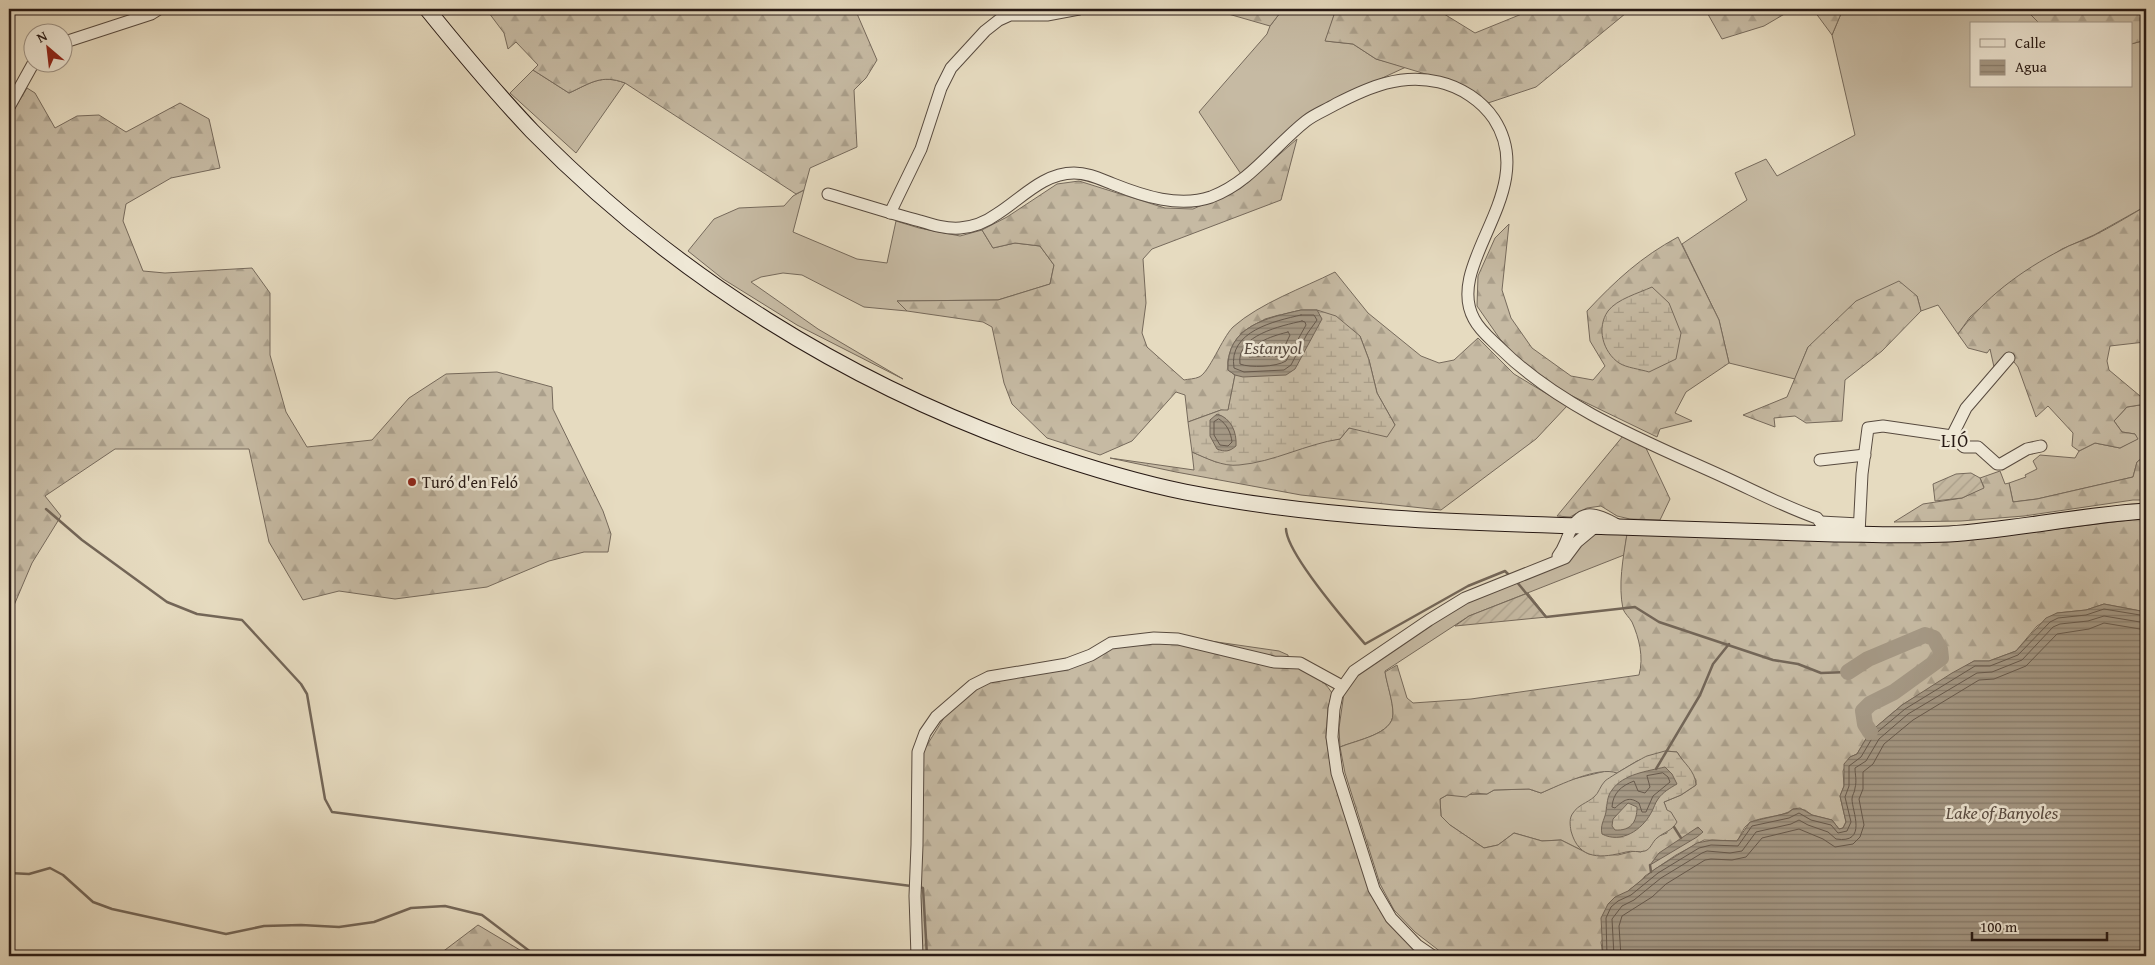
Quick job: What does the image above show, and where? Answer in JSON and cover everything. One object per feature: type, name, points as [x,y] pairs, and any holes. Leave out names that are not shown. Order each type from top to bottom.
[{"type":"main road","points":[[427,9],[476,69],[531,130],[595,190],[679,259],[743,304],[863,376],[969,424],[1067,460],[1181,492],[1277,508],[1325,514],[1455,523],[1810,533],[1824,528],[1949,534],[2146,511]]},
{"type":"street","points":[[72,40],[151,14],[159,9]]},
{"type":"street","points":[[890,213],[920,148],[933,106],[944,81],[951,68],[985,31],[999,20],[1010,16],[1047,15],[1079,9]]},
{"type":"street","points":[[9,108],[29,72]]},
{"type":"street","points":[[828,194],[940,227],[956,229],[973,226],[995,216],[1040,184],[1057,175],[1075,173],[1092,176],[1139,194],[1192,202],[1212,196],[1234,186],[1252,172],[1307,120],[1355,94],[1379,84],[1401,79],[1439,82],[1458,88],[1488,111],[1498,126],[1506,145],[1508,165],[1503,194],[1467,289],[1468,305],[1474,319],[1482,330],[1524,371],[1594,415],[1810,516],[1824,528]]},
{"type":"street","points":[[1952,436],[1966,408],[2009,358]]},
{"type":"street","points":[[1859,529],[1868,428],[1883,426],[1952,436],[1964,447],[1978,447],[1997,464],[2001,464],[2026,449],[2041,446]]},
{"type":"street","points":[[1820,460],[1865,455]]},
{"type":"street","points":[[1552,563],[1564,550],[1572,526],[1585,514],[1605,517],[1620,528]]},
{"type":"street","points":[[1810,516],[1810,533]]},
{"type":"street","points":[[1551,526],[1560,535],[1565,544]]},
{"type":"street","points":[[1572,526],[1577,542]]},
{"type":"street","points":[[1432,956],[1417,945],[1391,918],[1374,889],[1337,774],[1332,737],[1334,709],[1342,686],[1354,671],[1364,663],[1448,607],[1465,598],[1565,558],[1577,542],[1595,527]]},
{"type":"street","points":[[917,956],[914,896],[918,752],[925,733],[936,717],[973,685],[989,677],[1010,672],[1067,664],[1091,655],[1111,643],[1154,638],[1178,639],[1274,662],[1300,663],[1342,686]]},
{"type":"green space","points":[[486,9],[855,9],[877,60],[866,78],[854,90],[857,147],[810,168],[804,190],[796,194],[625,83],[609,79],[596,81],[569,93],[533,70],[538,65],[516,42],[508,49],[504,33]]},
{"type":"green space","points":[[1211,9],[1283,9],[1270,26]]},
{"type":"green space","points":[[1283,9],[1336,9],[1326,41],[1353,44],[1376,59],[1406,67],[1320,107],[1298,122],[1241,174],[1199,112],[1267,34],[1270,26]]},
{"type":"green space","points":[[1336,9],[1436,9],[1475,33],[1534,9],[1631,9],[1536,87],[1488,103],[1452,82],[1376,59],[1353,44],[1325,41]]},
{"type":"green space","points":[[1705,9],[1793,9],[1764,26],[1722,39]]},
{"type":"green space","points":[[1793,9],[1843,9],[1832,35],[1815,12]]},
{"type":"green space","points":[[1843,9],[2025,9],[2038,22],[1970,22],[1970,88],[2132,88],[2132,44],[2146,40],[2146,206],[2094,235],[2062,249],[2005,286],[1970,317],[1958,334],[1938,305],[1921,311],[1917,296],[1808,347],[1795,379],[1729,363],[1719,320],[1682,244],[1747,200],[1735,173],[1766,159],[1777,176],[1855,135],[1832,35]]},
{"type":"green space","points":[[2025,9],[2146,9],[2146,40],[2132,44],[2132,22],[2038,22]]},
{"type":"green space","points":[[533,70],[569,93],[596,81],[609,79],[625,83],[576,153],[510,93]]},
{"type":"green space","points":[[27,88],[35,93],[55,128],[77,116],[99,115],[126,132],[180,103],[209,119],[220,168],[171,178],[126,204],[123,221],[143,271],[165,273],[252,268],[270,293],[270,355],[286,412],[307,447],[372,440],[409,398],[446,374],[497,372],[552,387],[553,409],[603,511],[611,534],[608,552],[584,552],[549,561],[487,587],[395,599],[339,591],[303,600],[269,542],[249,449],[115,449],[45,496],[61,516],[32,563],[9,617],[9,118]]},
{"type":"green space","points":[[1297,139],[1281,200],[1152,249],[1143,259],[1146,303],[1142,333],[1147,347],[1184,380],[1197,378],[1207,369],[1229,332],[1244,318],[1282,296],[1335,272],[1368,313],[1421,356],[1439,363],[1454,360],[1478,338],[1514,374],[1567,406],[1536,439],[1441,510],[1301,495],[1110,458],[1194,470],[1192,452],[1216,462],[1272,457],[1322,441],[1340,439],[1349,428],[1395,425],[1377,393],[1369,360],[1360,336],[1279,315],[1265,319],[1241,333],[1228,359],[1228,369],[1235,375],[1228,411],[1221,410],[1188,422],[1185,395],[1176,392],[1132,441],[1100,455],[1047,438],[1012,404],[1004,383],[992,327],[983,322],[907,311],[897,301],[998,300],[1050,284],[1054,265],[1040,246],[1015,243],[993,248],[982,230],[1007,217],[1057,184],[1079,181],[1165,208],[1193,209],[1241,188]]},
{"type":"green space","points":[[804,190],[793,232],[857,259],[887,263],[896,221],[919,228],[960,236],[982,230],[993,248],[1015,243],[1040,246],[1054,265],[1050,284],[998,300],[897,301],[907,311],[864,307],[802,275],[783,273],[761,277],[751,282],[818,329],[903,379],[797,325],[723,279],[688,251],[714,219],[739,208],[784,206],[793,196]]},
{"type":"green space","points":[[2146,206],[2146,339],[2145,342],[2110,346],[2107,361],[2109,370],[2146,401],[2146,404],[2127,407],[2114,421],[2122,432],[2135,434],[2138,439],[2120,448],[2095,443],[2079,451],[2072,446],[2073,433],[2048,406],[2036,417],[2018,367],[2007,353],[1994,367],[1990,349],[1987,353],[1968,348],[1958,334],[1980,308],[2032,266],[2069,246],[2100,233]]},
{"type":"green space","points":[[1509,224],[1502,290],[1511,318],[1532,348],[1571,376],[1593,380],[1605,366],[1590,341],[1587,311],[1630,270],[1652,253],[1678,237],[1719,320],[1729,363],[1686,392],[1675,413],[1692,421],[1660,429],[1657,437],[1562,391],[1520,361],[1500,339],[1477,306],[1478,276],[1495,238]]},
{"type":"green space","points":[[1899,281],[1917,296],[1921,311],[1882,351],[1845,380],[1842,421],[1806,423],[1795,416],[1774,418],[1775,427],[1743,415],[1787,397],[1808,347],[1856,301]]},
{"type":"green space","points":[[1652,287],[1669,303],[1681,333],[1676,359],[1649,372],[1626,366],[1613,358],[1605,346],[1602,325],[1604,318],[1612,307],[1622,300]]},
{"type":"green space","points":[[1301,310],[1317,310],[1336,316],[1360,336],[1369,360],[1377,393],[1395,425],[1387,437],[1349,428],[1340,439],[1327,441],[1265,460],[1239,465],[1221,463],[1192,452],[1188,422],[1221,410],[1228,410],[1235,375],[1228,370],[1229,355],[1234,343],[1241,334],[1262,321]]},
{"type":"green space","points":[[2146,404],[2146,455],[2137,462],[2133,477],[2037,499],[2013,502],[2009,483],[2026,477],[2025,475],[2037,469],[2033,461],[2040,455],[2075,458],[2079,451],[2095,443],[2120,448],[2137,439],[2135,434],[2122,432],[2114,421],[2127,407]]},
{"type":"green space","points":[[1623,436],[1645,446],[1670,499],[1660,520],[1630,519],[1617,516],[1601,506],[1587,508],[1570,517],[1557,516]]},
{"type":"green space","points":[[2146,455],[2146,500],[2133,500],[2024,516],[1961,521],[1894,522],[1923,504],[1962,498],[1984,487],[1980,478],[2000,471],[2005,484],[2009,483],[2013,502],[2037,499],[2133,477],[2137,462]]},
{"type":"green space","points":[[1971,473],[1980,478],[1984,488],[1962,498],[1935,501],[1933,484],[1956,474]]},
{"type":"green space","points":[[2146,518],[2146,612],[2104,604],[2086,610],[2057,613],[2037,626],[2016,651],[1989,661],[1974,661],[1902,705],[1870,732],[1857,754],[1850,757],[1843,771],[1844,786],[1840,796],[1846,822],[1843,828],[1839,829],[1832,820],[1812,815],[1805,810],[1793,809],[1749,823],[1737,841],[1704,840],[1676,855],[1645,876],[1628,891],[1601,942],[1603,956],[1446,956],[1415,932],[1394,910],[1380,884],[1345,773],[1340,747],[1381,731],[1391,721],[1393,709],[1385,672],[1397,665],[1407,698],[1413,703],[1471,699],[1639,675],[1641,655],[1639,641],[1632,622],[1623,609],[1621,591],[1627,534],[1984,538]],"holes":[[[1666,751],[1677,752],[1696,780],[1696,785],[1681,795],[1664,802],[1667,811],[1667,833],[1659,836],[1641,852],[1634,851],[1618,855],[1589,854],[1561,840],[1542,841],[1514,833],[1498,845],[1484,848],[1450,825],[1441,816],[1440,799],[1447,795],[1466,797],[1472,793],[1487,794],[1494,790],[1529,789],[1541,793],[1590,774],[1600,772],[1617,773],[1637,761]]]},
{"type":"green space","points":[[1594,534],[1627,534],[1624,555],[1469,616],[1385,671],[1393,709],[1391,721],[1381,731],[1340,747],[1339,728],[1344,693],[1367,666],[1448,612],[1580,544]]},
{"type":"green space","points":[[1528,593],[1547,617],[1455,626],[1469,616]]},
{"type":"green space","points":[[1203,640],[1279,651],[1288,655],[1289,665],[1314,675],[1328,687],[1332,693],[1328,708],[1326,737],[1332,775],[1371,891],[1427,956],[920,956],[918,938],[922,753],[947,713],[985,682],[1082,656],[1121,642]]},
{"type":"green space","points":[[1665,751],[1677,752],[1694,775],[1696,785],[1681,795],[1664,802],[1667,810],[1671,812],[1677,822],[1675,825],[1657,838],[1649,849],[1645,851],[1628,851],[1600,856],[1592,855],[1580,848],[1575,841],[1570,826],[1571,817],[1575,810],[1596,795],[1607,779],[1647,756]]},
{"type":"green space","points":[[1610,770],[1617,773],[1589,854],[1561,840],[1542,841],[1514,833],[1498,845],[1484,848],[1450,825],[1441,816],[1440,799],[1447,795],[1487,794],[1494,790],[1529,789],[1541,793],[1569,780]]},
{"type":"green space","points":[[478,925],[530,956],[437,956]]},
{"type":"water","name":"Estanyol","points":[[1301,310],[1317,310],[1322,319],[1295,369],[1286,375],[1243,377],[1235,375],[1228,370],[1229,355],[1234,343],[1241,334],[1262,321]]},
{"type":"water","points":[[1217,414],[1229,422],[1234,431],[1236,446],[1229,450],[1217,449],[1210,436],[1210,420]]},
{"type":"water","name":"Lake of Banyoles","points":[[2104,604],[2146,612],[2146,956],[1603,956],[1601,918],[1608,904],[1615,897],[1628,891],[1655,869],[1697,843],[1712,840],[1737,841],[1750,822],[1788,813],[1793,809],[1800,808],[1812,815],[1832,820],[1839,829],[1843,828],[1846,822],[1840,796],[1844,786],[1844,764],[1850,757],[1857,754],[1870,732],[1902,705],[1952,673],[1974,661],[1989,661],[2016,651],[2046,618],[2057,613],[2086,610]]},
{"type":"water","points":[[1665,767],[1672,774],[1677,784],[1660,797],[1642,825],[1637,830],[1623,836],[1609,837],[1602,834],[1602,825],[1609,795],[1612,790],[1629,777]],"holes":[[[1628,803],[1637,807],[1636,817],[1632,824],[1625,829],[1615,830],[1612,826],[1613,819]]]},
{"type":"water","points":[[1698,827],[1703,832],[1697,837],[1650,865],[1659,853]]},
{"type":"waterway","points":[[46,509],[82,540],[167,602],[197,614],[242,620],[301,684],[307,694],[325,799],[332,812],[911,886]]},
{"type":"waterway","points":[[1286,529],[1289,540],[1306,571],[1365,644],[1468,586],[1505,571],[1510,576]]},
{"type":"waterway","points":[[1516,581],[1546,617],[1635,607],[1659,622],[1773,660],[1798,664],[1821,673],[1848,672]]},
{"type":"waterway","points":[[1848,672],[1868,659],[1925,635],[1934,638],[1940,649],[1941,658],[1894,692],[1870,704],[1863,711],[1865,724],[1870,732]]},
{"type":"waterway","points":[[1656,769],[1700,695],[1713,664],[1729,644]]},
{"type":"waterway","points":[[1674,827],[1681,838]]},
{"type":"waterway","points":[[9,865],[11,873]]},
{"type":"waterway","points":[[1650,865],[1651,872]]},
{"type":"waterway","points":[[9,873],[29,874],[50,868],[63,875],[93,902],[112,909],[226,934],[264,926],[339,927],[374,922],[411,908],[445,906],[482,915],[536,956]]},
{"type":"waterway","points":[[919,887],[923,888],[927,956]]},
{"type":"place","name":"Turó d'en Feló","points":[[412,482]]},
{"type":"district","name":"LIÓ","points":[[1955,440]]}]
